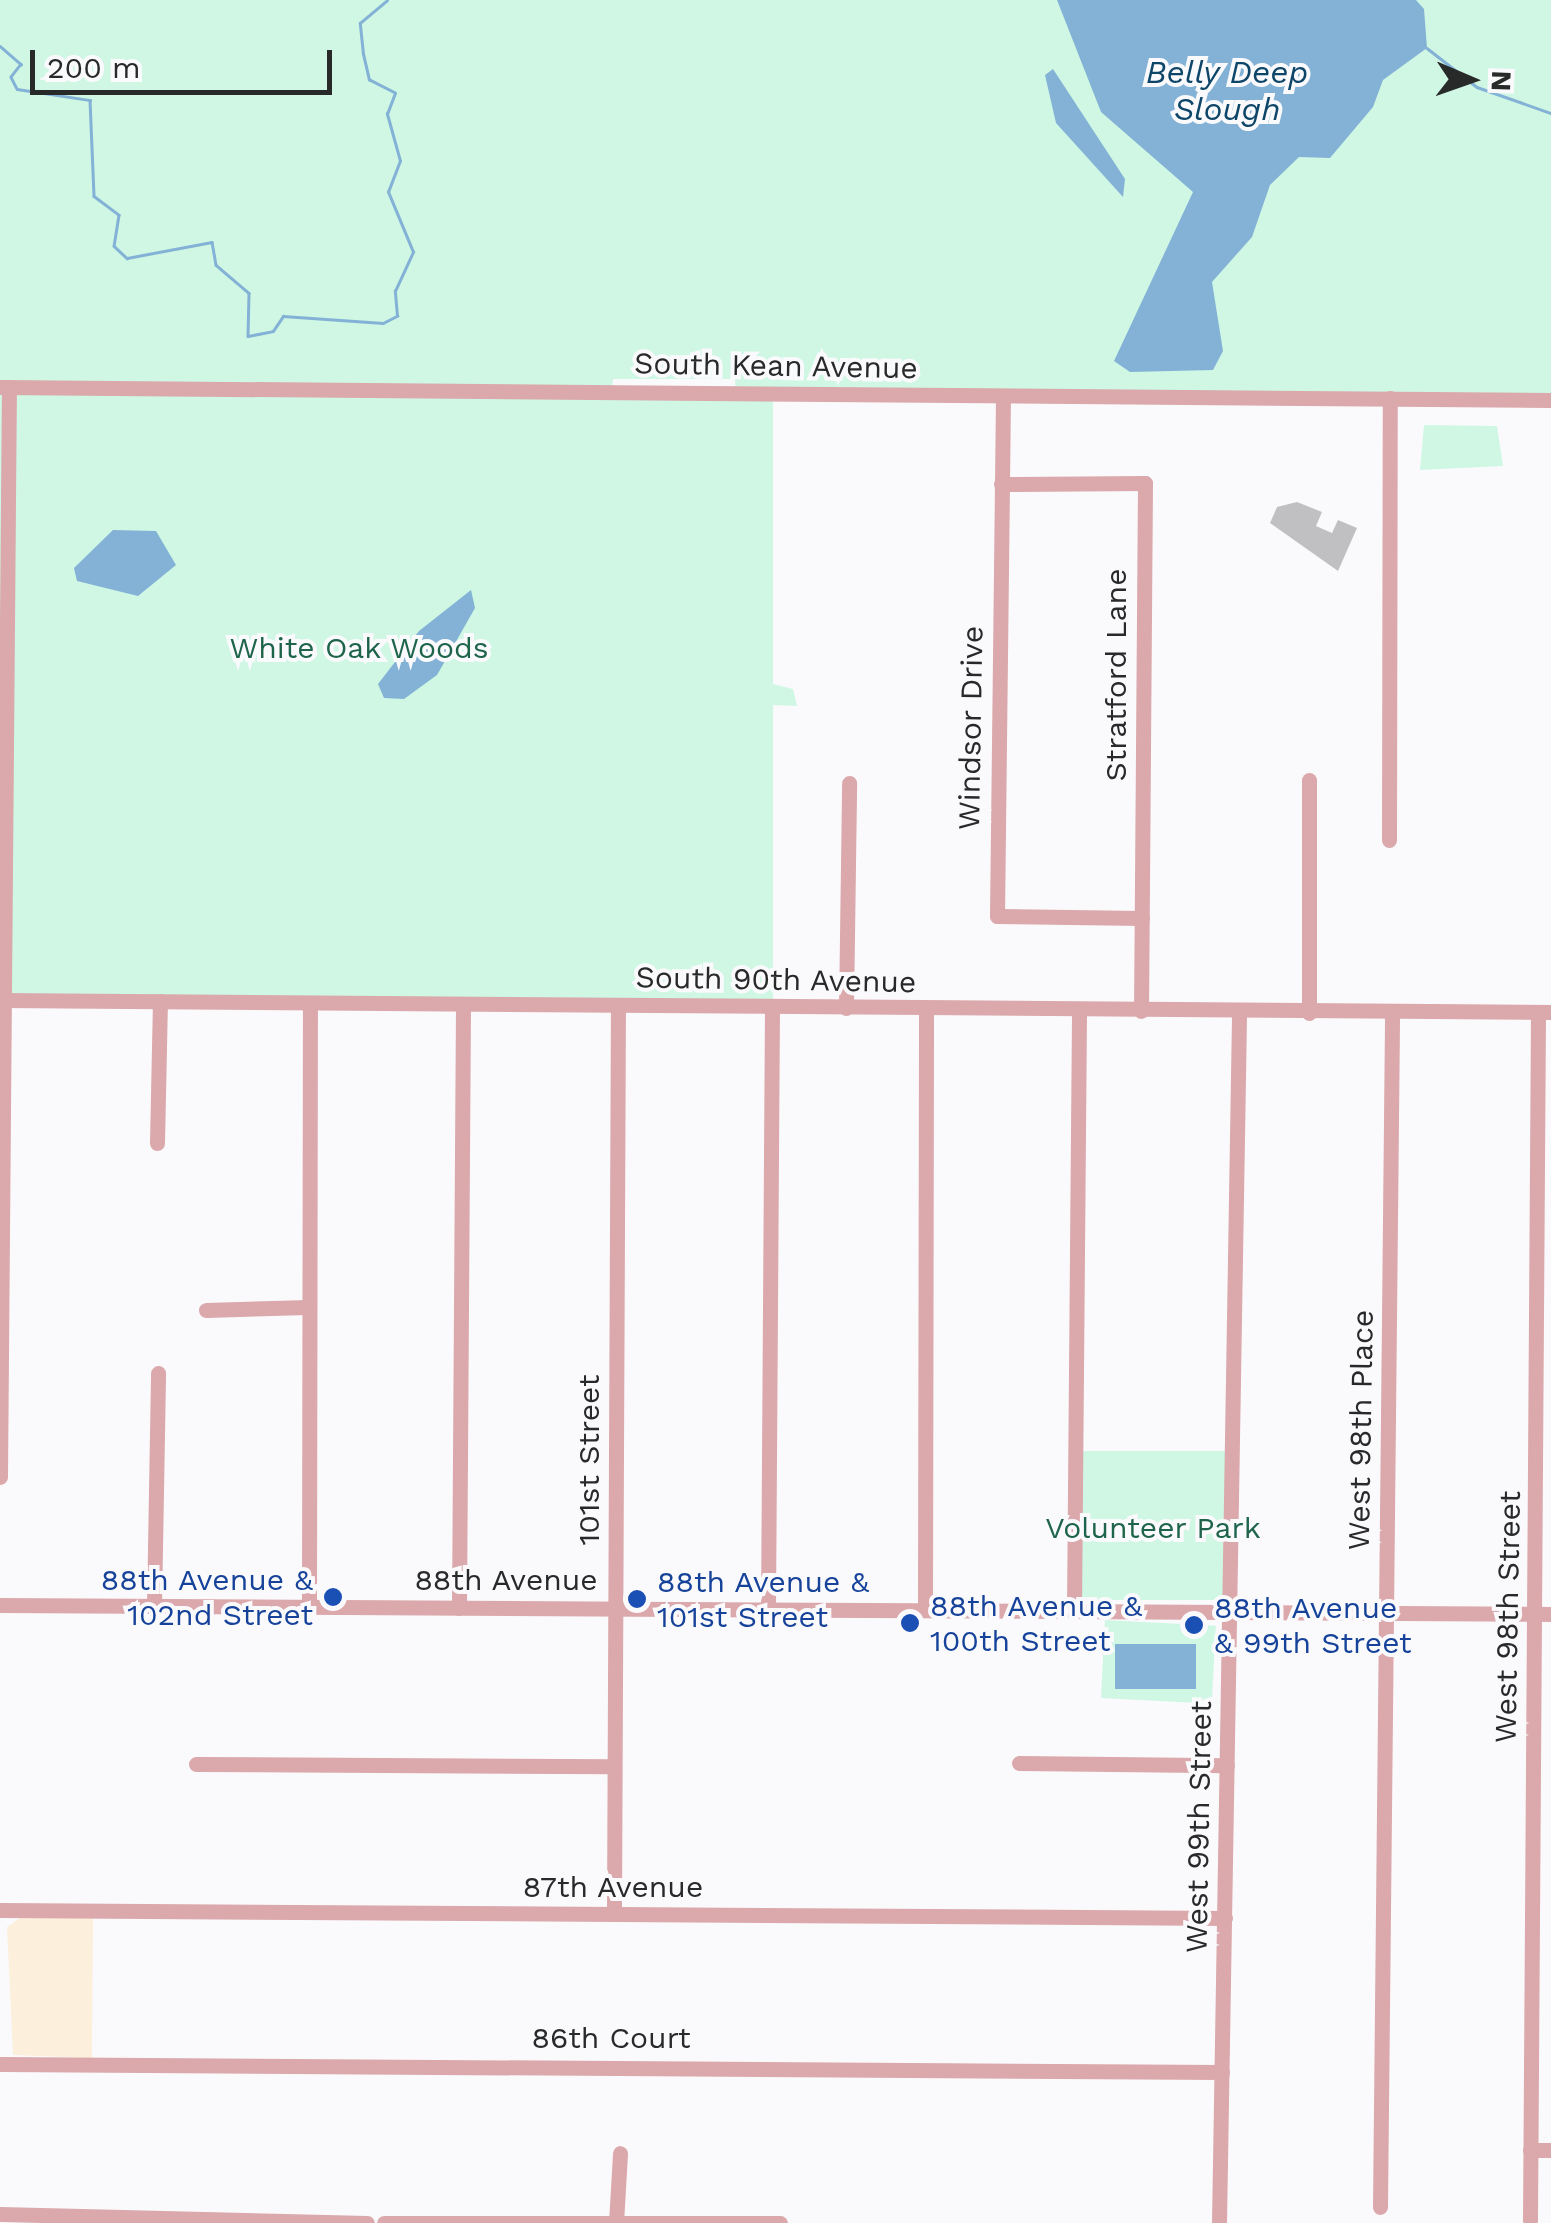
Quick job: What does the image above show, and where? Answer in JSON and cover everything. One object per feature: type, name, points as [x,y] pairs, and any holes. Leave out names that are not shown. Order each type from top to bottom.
[{"type":"street","name":"South Kean Avenue","points":[[4,387],[1551,400]]},
{"type":"street","points":[[0,1477],[4,387]]},
{"type":"street","name":"Windsor Drive","points":[[1003,396],[997,916],[1142,918]]},
{"type":"street","points":[[1389,840],[1390,398]]},
{"type":"street","name":"Stratford Lane","points":[[1001,484],[1144,483],[1140,1011]]},
{"type":"street","points":[[1308,1013],[1310,780]]},
{"type":"street","points":[[846,1008],[849,783]]},
{"type":"street","name":"South 90th Avenue","points":[[2,1000],[1545,1013]]},
{"type":"street","points":[[157,1143],[160,1001]]},
{"type":"street","points":[[308,1607],[310,1003]]},
{"type":"street","points":[[459,1608],[463,1004]]},
{"type":"street","name":"101st Street","points":[[614,1914],[618,1006]]},
{"type":"street","points":[[768,1610],[772,1007]]},
{"type":"street","points":[[925,1610],[926,1009]]},
{"type":"street","points":[[1074,1611],[1079,1010]]},
{"type":"street","name":"West 99th Street","points":[[1218,2223],[1239,1012]]},
{"type":"street","name":"West 98th Street","points":[[1530,2220],[1532,1998],[1544,1614],[1545,1013]]},
{"type":"street","name":"West 98th Place","points":[[1380,2207],[1392,1014]]},
{"type":"street","points":[[206,1310],[308,1307]]},
{"type":"street","points":[[154,1606],[158,1373]]},
{"type":"street","name":"88th Avenue","points":[[0,1605],[1544,1614]]},
{"type":"street","points":[[196,1764],[614,1766]]},
{"type":"street","points":[[1018,1764],[1228,1765]]},
{"type":"street","name":"87th Avenue","points":[[0,1910],[1225,1918]]},
{"type":"street","points":[[1532,1998],[1551,1998]]},
{"type":"street","name":"86th Court","points":[[0,2064],[1222,2072]]},
{"type":"street","points":[[1530,2150],[1551,2150]]},
{"type":"street","points":[[616,2221],[620,2153]]},
{"type":"street","points":[[0,2214],[77,2221],[367,2223]]},
{"type":"street","points":[[384,2223],[780,2223]]},
{"type":"shaded area","points":[[21,1917],[93,1917],[92,2058],[13,2055],[7,1927]]},
{"type":"green space","name":"White Oak Woods","points":[[0,0],[1551,0],[1551,399],[773,398],[773,684],[793,689],[797,706],[773,705],[773,1000],[0,1008]],"holes":[[[613,379],[735,379],[736,394],[612,391]]]},
{"type":"green space","points":[[1424,425],[1497,426],[1503,466],[1420,470]]},
{"type":"green space","name":"Volunteer Park","points":[[1081,1451],[1225,1451],[1225,1600],[1081,1600]]},
{"type":"green space","points":[[1105,1620],[1216,1626],[1212,1704],[1101,1698]]},
{"type":"water","name":"Belly Deep Slough","points":[[1057,0],[1416,0],[1424,9],[1427,48],[1383,80],[1373,107],[1330,158],[1299,157],[1270,185],[1252,237],[1212,282],[1223,351],[1213,370],[1130,372],[1114,361],[1193,192],[1101,112]]},
{"type":"water","points":[[1053,69],[1125,179],[1123,197],[1056,123],[1045,75]]},
{"type":"water","points":[[113,530],[156,531],[176,565],[138,596],[77,581],[74,568]]},
{"type":"water","points":[[471,590],[475,608],[437,675],[404,699],[384,698],[378,684],[419,631]]},
{"type":"water","points":[[1115,1644],[1196,1644],[1196,1689],[1115,1689]]},
{"type":"building","points":[[1297,502],[1322,512],[1316,526],[1332,533],[1338,520],[1357,528],[1338,571],[1270,523],[1277,507]]},
{"type":"waterway","points":[[0,46],[21,64],[11,77],[17,89],[90,100],[94,196],[119,215],[114,246],[127,258],[212,242],[216,265],[249,293],[248,336],[273,331],[283,316],[383,323],[397,316],[395,291],[413,252],[388,192],[400,161],[387,114],[395,93],[369,80],[363,54],[360,23],[387,0]]},
{"type":"waterway","points":[[1427,48],[1477,87],[1551,113]]},
{"type":"place","name":"88th Avenue & 102nd Street","points":[[333,1597]]},
{"type":"place","name":"88th Avenue & 101st Street","points":[[637,1599]]},
{"type":"place","name":"88th Avenue & 100th Street","points":[[910,1623]]},
{"type":"place","name":"88th Avenue & 99th Street","points":[[1194,1625]]}]
